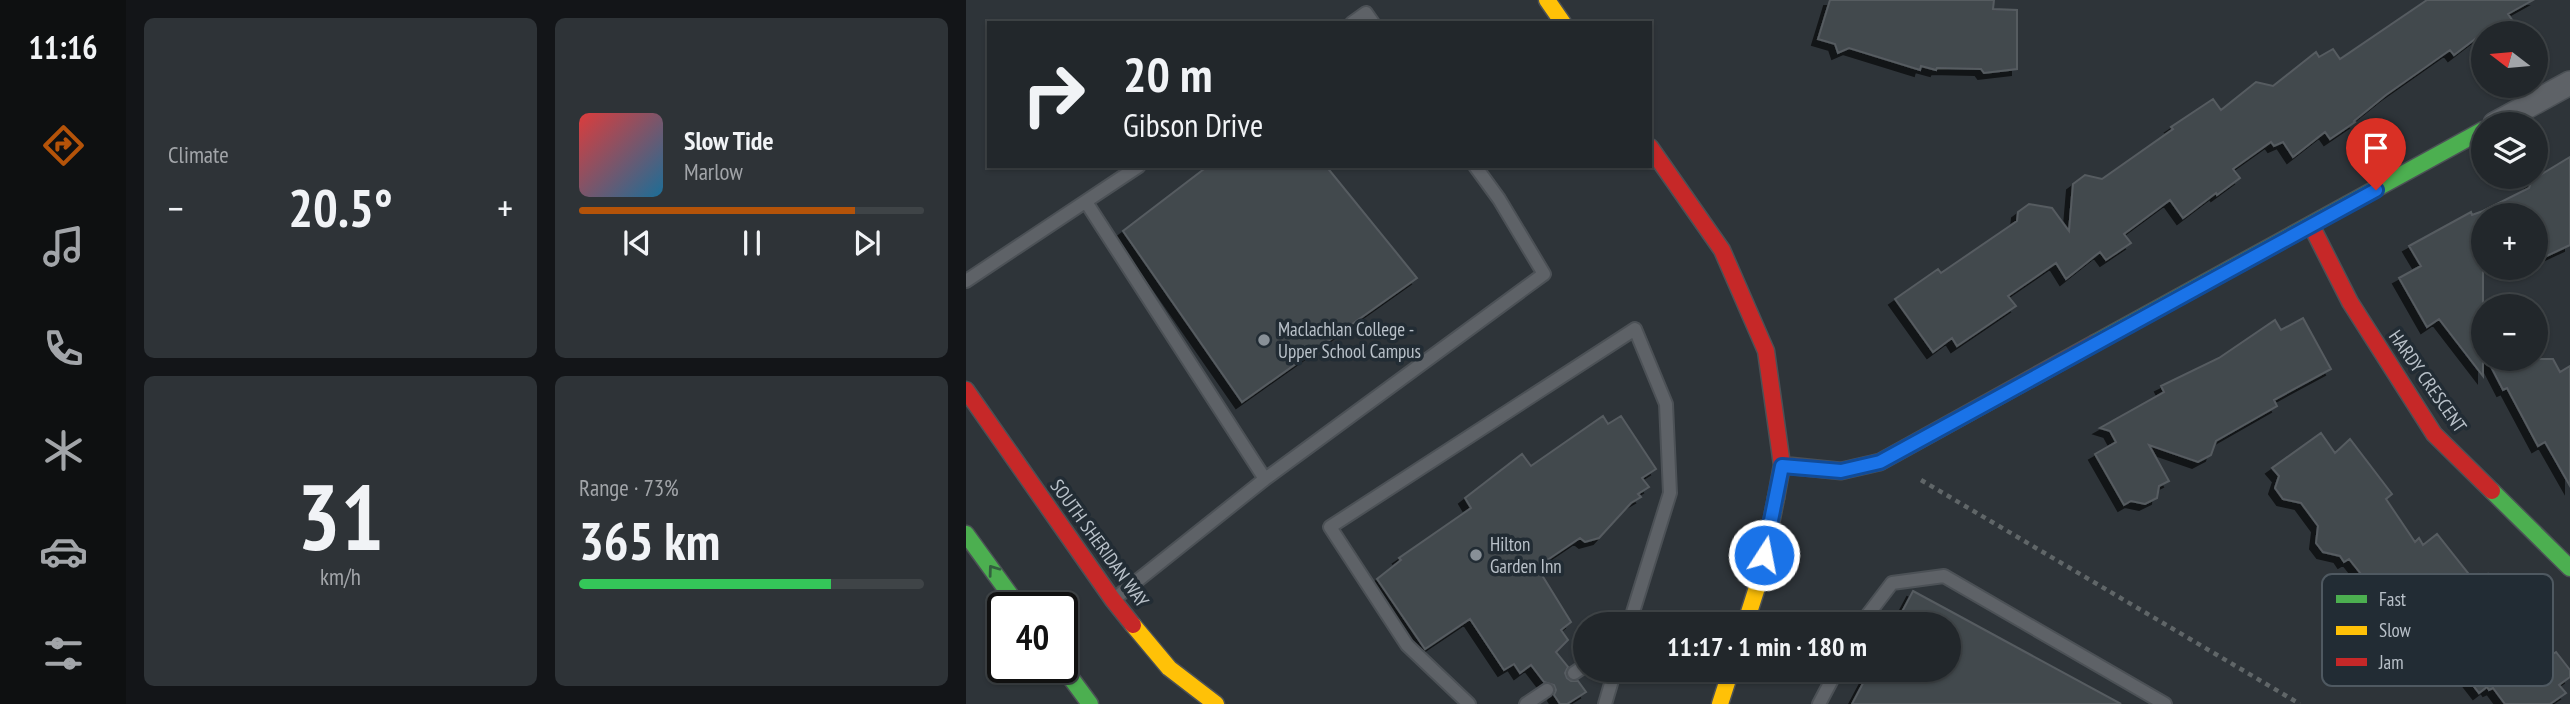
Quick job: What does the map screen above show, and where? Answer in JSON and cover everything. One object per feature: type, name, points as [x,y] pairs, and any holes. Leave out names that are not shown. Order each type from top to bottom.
[{"type":"main road","points":[[1547,0],[1562,21]]},
{"type":"main road","points":[[1782,466],[1841,471],[1880,462],[2471,138]]},
{"type":"main road","points":[[1652,149],[1722,250],[1766,351],[1782,466],[1760,578],[1749,612]]},
{"type":"main road","name":"HARDY CRESCENT","points":[[2311,225],[2350,302],[2434,434],[2570,568]]},
{"type":"main road","name":"SOUTH SHERIDAN WAY","points":[[966,390],[1113,600],[1169,668],[1216,704]]},
{"type":"main road","points":[[966,534],[1009,592]]},
{"type":"main road","points":[[1720,704],[1727,682]]},
{"type":"main road","points":[[1075,683],[1090,704]]},
{"type":"street","points":[[2517,112],[2570,83]]},
{"type":"lane","points":[[1355,21],[1366,13],[1372,21]]},
{"type":"lane","points":[[966,281],[1136,168]]},
{"type":"lane","points":[[1113,600],[1265,479],[1544,274],[1499,199],[1476,168]]},
{"type":"lane","points":[[1086,202],[1265,479]]},
{"type":"lane","points":[[1469,704],[1407,645],[1330,527],[1635,329],[1666,404],[1670,493],[1633,612]]},
{"type":"lane","points":[[1870,612],[1892,583],[1944,576],[2165,704]]},
{"type":"lane","points":[[1605,704],[1611,682]]},
{"type":"lane","points":[[1819,704],[1831,682]]},
{"type":"lane","points":[[1527,704],[1548,690]]},
{"type":"path","points":[[1921,480],[2300,704]]},
{"type":"building","points":[[1830,0],[1994,0],[1993,9],[2017,10],[2017,69],[1984,73],[1981,69],[1936,70],[1921,66],[1920,70],[1849,48],[1838,53],[1835,44],[1818,39]]},
{"type":"building","points":[[2427,0],[2533,0],[2508,14],[2513,21],[2471,21],[2471,42],[2454,55],[2450,50],[2330,139],[2325,132],[2293,157],[2283,142],[2274,146],[2271,142],[2233,169],[2240,178],[2183,218],[2170,200],[2124,234],[2131,243],[2106,260],[2100,252],[2066,279],[2056,263],[2008,296],[2016,306],[1957,346],[1952,338],[1933,352],[1895,299],[1938,269],[1941,273],[2017,221],[2018,212],[2029,204],[2052,208],[2069,231],[2073,184],[2085,175],[2102,179],[2213,99],[2221,110],[2256,82],[2273,86],[2316,52],[2319,57],[2333,49],[2340,59]]},
{"type":"building","points":[[2570,157],[2570,245],[2548,255],[2548,203],[2499,203],[2527,189],[2548,189],[2548,170]]},
{"type":"building","name":"Maclachlan College - Upper School Campus","points":[[1205,168],[1328,168],[1417,278],[1242,402],[1123,231]]},
{"type":"building","points":[[2471,212],[2471,280],[2483,280],[2483,294],[2471,294],[2471,360],[2439,319],[2427,327],[2399,278],[2421,266],[2409,246]]},
{"type":"building","points":[[2303,318],[2331,369],[2274,400],[2277,406],[2216,441],[2211,455],[2198,462],[2149,445],[2169,481],[2159,486],[2157,498],[2145,504],[2131,501],[2124,505],[2095,454],[2116,442],[2110,431],[2100,428],[2164,392],[2161,386],[2219,358],[2275,320],[2281,330]]},
{"type":"building","points":[[2548,359],[2553,359],[2560,372],[2570,366],[2570,486],[2545,442],[2538,446],[2507,388],[2503,390],[2493,371],[2548,371]]},
{"type":"building","name":"Hilton Garden Inn","points":[[1603,416],[1608,424],[1621,416],[1656,469],[1642,478],[1649,487],[1638,494],[1641,497],[1631,503],[1599,538],[1585,542],[1580,538],[1537,567],[1571,622],[1561,630],[1568,640],[1556,652],[1568,667],[1565,673],[1567,678],[1579,682],[1586,692],[1567,704],[1560,704],[1554,695],[1554,685],[1544,682],[1531,665],[1520,673],[1514,664],[1504,670],[1470,619],[1425,649],[1377,579],[1401,560],[1399,558],[1471,508],[1465,498],[1522,454],[1531,466]]},
{"type":"building","points":[[2321,433],[2335,453],[2350,439],[2392,494],[2386,499],[2415,542],[2419,538],[2423,545],[2437,534],[2469,574],[2361,574],[2349,559],[2344,562],[2340,556],[2323,552],[2316,543],[2318,526],[2301,503],[2283,499],[2275,488],[2279,476],[2272,468]]},
{"type":"building","points":[[1913,591],[1952,612],[1902,612]]},
{"type":"building","points":[[1961,617],[2121,704],[1852,704],[1864,682],[1961,682]]},
{"type":"building","points":[[2556,652],[2570,670],[2570,677],[2559,685],[2566,693],[2550,704],[2505,704],[2493,688],[2489,690],[2487,687],[2479,693],[2474,686],[2553,686],[2553,654]]},
{"type":"traffic: fast","points":[[2095,343],[2471,137]]},
{"type":"traffic: fast","points":[[2492,491],[2570,568]]},
{"type":"traffic: fast","points":[[966,534],[1008,592]]},
{"type":"traffic: fast","points":[[1075,683],[1090,704]]},
{"type":"traffic: slow","points":[[1547,0],[1562,21]]},
{"type":"traffic: slow","points":[[1749,612],[1760,578],[1776,498]]},
{"type":"traffic: slow","points":[[1133,625],[1169,668],[1216,704]]},
{"type":"traffic: slow","points":[[1720,704],[1727,682]]},
{"type":"traffic: jam","points":[[1652,150],[1722,250],[1766,351],[1782,465],[1776,498]]},
{"type":"traffic: jam","points":[[2311,225],[2350,302],[2434,434],[2492,491]]},
{"type":"traffic: jam","points":[[1782,465],[1841,471],[1880,462],[2095,343]]},
{"type":"traffic: jam","points":[[966,390],[1133,625]]},
{"type":"place","name":"Maclachlan College - Upper School Campus","points":[[1264,340]]},
{"type":"place","name":"Hilton Garden Inn","points":[[1476,555]]},
{"type":"route","points":[[1764,555],[1782,466],[1841,471],[1880,462],[2376,190]]}]
